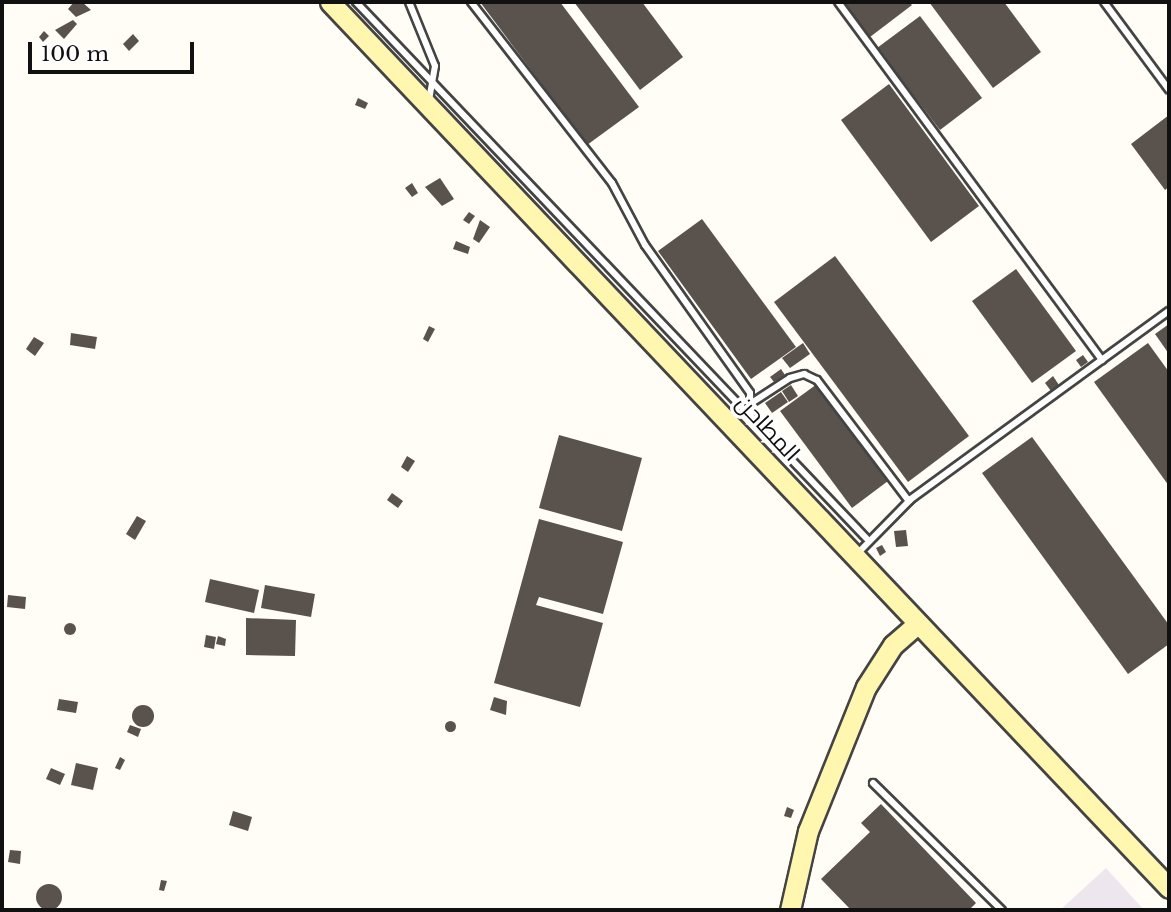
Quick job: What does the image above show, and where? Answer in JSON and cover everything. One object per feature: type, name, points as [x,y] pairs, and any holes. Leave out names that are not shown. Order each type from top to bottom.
[{"type":"main road","name":"المطاحن","points":[[330,2],[1169,888]]},
{"type":"main road","points":[[790,910],[808,831],[866,687],[918,622]]},
{"type":"lane","points":[[356,2],[867,539]]},
{"type":"lane","points":[[409,2],[435,66],[428,106]]},
{"type":"lane","points":[[471,2],[611,183],[645,245],[753,402],[751,417]]},
{"type":"lane","points":[[838,2],[1102,360]]},
{"type":"lane","points":[[1104,2],[1169,90]]},
{"type":"lane","points":[[855,558],[867,539],[909,501],[1169,311]]},
{"type":"lane","points":[[753,402],[790,378],[804,374],[817,380],[909,501]]},
{"type":"lane","points":[[873,783],[1002,910]]},
{"type":"shaded area","points":[[1106,868],[1144,910],[1060,910]]},
{"type":"building","points":[[74,2],[82,2],[91,10],[76,17],[68,9]]},
{"type":"building","points":[[480,2],[560,2],[639,107],[587,145]]},
{"type":"building","points":[[574,2],[642,2],[683,57],[640,90]]},
{"type":"building","points":[[844,2],[909,2],[912,5],[870,37]]},
{"type":"building","points":[[929,2],[1004,2],[1041,52],[993,88]]},
{"type":"building","points":[[920,16],[982,98],[940,130],[877,48]]},
{"type":"building","points":[[73,20],[77,24],[64,39],[55,30]]},
{"type":"building","points":[[44,31],[49,36],[43,42],[39,37]]},
{"type":"building","points":[[133,34],[139,41],[129,51],[123,44]]},
{"type":"building","points":[[889,84],[979,206],[931,242],[841,120]]},
{"type":"building","points":[[358,98],[368,103],[365,109],[355,105]]},
{"type":"building","points":[[1169,115],[1169,187],[1165,190],[1131,144]]},
{"type":"building","points":[[440,178],[454,199],[442,206],[425,187]]},
{"type":"building","points":[[412,183],[418,193],[412,197],[405,188]]},
{"type":"building","points":[[469,212],[475,216],[469,224],[463,220]]},
{"type":"building","points":[[702,219],[796,347],[751,379],[658,251]]},
{"type":"building","points":[[480,220],[490,227],[479,243],[473,239]]},
{"type":"building","points":[[456,241],[470,247],[468,254],[453,249]]},
{"type":"building","points":[[835,256],[969,436],[908,482],[774,302]]},
{"type":"building","points":[[1016,269],[1076,351],[1032,383],[972,301]]},
{"type":"building","points":[[1169,324],[1169,354],[1155,334]]},
{"type":"building","points":[[429,326],[435,329],[428,342],[423,339]]},
{"type":"building","points":[[71,333],[97,337],[95,349],[70,345]]},
{"type":"building","points":[[34,337],[44,343],[35,356],[26,349]]},
{"type":"building","points":[[803,343],[810,354],[790,368],[782,358]]},
{"type":"building","points":[[1148,343],[1169,372],[1169,486],[1094,382]]},
{"type":"building","points":[[1083,355],[1088,362],[1081,367],[1076,360]]},
{"type":"building","points":[[781,369],[785,375],[774,382],[770,377]]},
{"type":"building","points":[[1053,376],[1059,385],[1051,391],[1045,383]]},
{"type":"building","points":[[817,384],[888,481],[852,508],[780,411]]},
{"type":"building","points":[[791,385],[798,396],[789,402],[782,391]]},
{"type":"building","points":[[781,392],[788,402],[772,413],[765,403]]},
{"type":"building","points":[[559,435],[642,458],[622,531],[539,508]]},
{"type":"building","points":[[1032,437],[1169,625],[1169,644],[1128,674],[982,473]]},
{"type":"building","points":[[407,456],[415,461],[408,472],[401,467]]},
{"type":"building","points":[[392,493],[403,501],[398,508],[387,500]]},
{"type":"building","points":[[137,516],[146,521],[135,540],[126,534]]},
{"type":"building","points":[[539,519],[623,542],[603,614],[539,597],[536,605],[603,623],[580,707],[494,683]]},
{"type":"building","points":[[906,530],[908,546],[896,547],[894,531]]},
{"type":"building","points":[[882,545],[886,552],[880,556],[876,548]]},
{"type":"building","points":[[210,579],[259,590],[254,613],[205,602]]},
{"type":"building","points":[[265,585],[315,594],[311,617],[261,608]]},
{"type":"building","points":[[8,595],[26,597],[25,609],[7,607]]},
{"type":"building","points":[[246,618],[296,620],[295,656],[246,655]]},
{"type":"building","points":[[70,623],[76,629],[70,635],[64,629]]},
{"type":"building","points":[[206,635],[216,637],[214,649],[204,647]]},
{"type":"building","points":[[218,636],[226,639],[225,646],[216,644]]},
{"type":"building","points":[[494,697],[507,701],[506,715],[490,710]]},
{"type":"building","points":[[59,699],[78,702],[76,713],[57,710]]},
{"type":"building","points":[[143,705],[151,708],[154,716],[151,724],[143,727],[135,724],[132,716],[135,708]]},
{"type":"building","points":[[450,720],[456,726],[450,732],[444,726]]},
{"type":"building","points":[[130,725],[141,729],[138,737],[127,732]]},
{"type":"building","points":[[120,757],[125,760],[120,770],[115,768]]},
{"type":"building","points":[[76,763],[98,768],[93,790],[71,785]]},
{"type":"building","points":[[51,768],[65,774],[60,785],[46,779]]},
{"type":"building","points":[[881,804],[976,903],[969,910],[851,910],[821,879],[870,832],[861,823]]},
{"type":"building","points":[[787,807],[794,810],[791,818],[784,816]]},
{"type":"building","points":[[233,811],[252,817],[248,831],[229,825]]},
{"type":"building","points":[[10,850],[21,851],[20,864],[8,862]]},
{"type":"building","points":[[161,880],[167,881],[164,891],[159,890]]},
{"type":"building","points":[[49,884],[58,888],[62,897],[58,906],[49,910],[40,906],[36,897],[40,888]]}]
